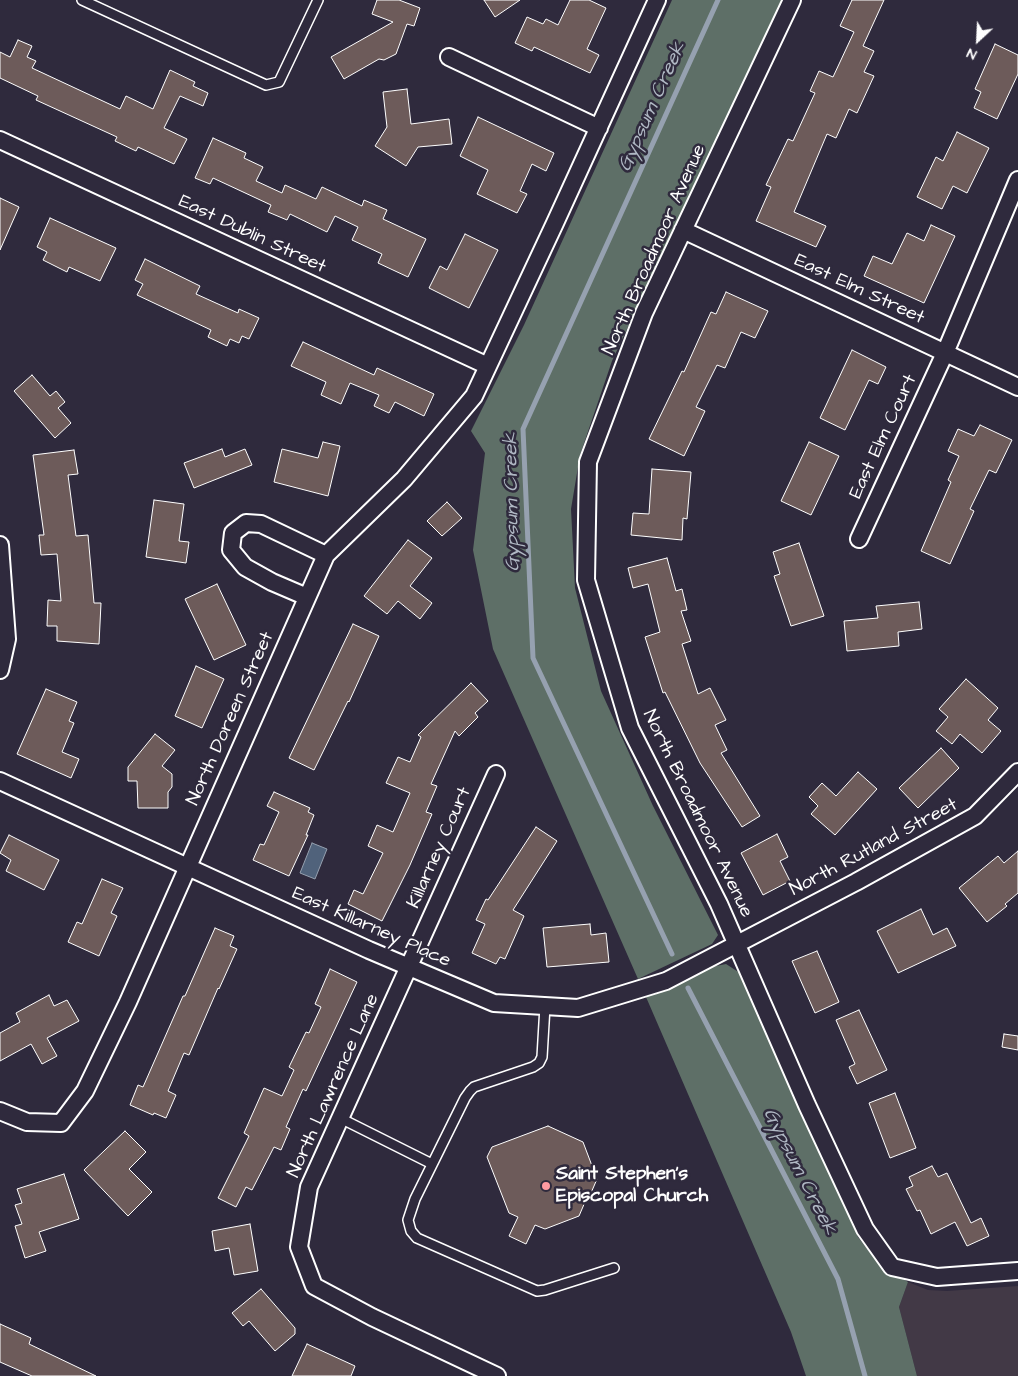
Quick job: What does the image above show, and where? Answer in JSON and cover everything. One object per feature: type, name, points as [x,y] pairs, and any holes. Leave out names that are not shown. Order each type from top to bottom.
[{"type":"street","points":[[488,366],[656,0]]},
{"type":"street","name":"North Broadmoor Avenue","points":[[792,0],[644,313],[588,462],[586,580],[630,728],[719,904],[807,1105],[865,1229],[892,1267],[937,1277],[1018,1272]]},
{"type":"street","points":[[449,57],[598,128]]},
{"type":"street","name":"East Dublin Street","points":[[0,140],[488,366]]},
{"type":"street","name":"East Elm Court","points":[[859,539],[945,353],[1018,180]]},
{"type":"street","name":"East Elm Street","points":[[683,230],[1018,387]]},
{"type":"street","name":"North Doreen Street","points":[[0,1111],[27,1122],[61,1122],[85,1091],[128,1002],[326,555],[404,479],[474,396],[488,366]]},
{"type":"street","points":[[307,597],[272,582],[245,567],[231,550],[233,533],[246,522],[261,524],[326,555]]},
{"type":"street","points":[[0,545],[6,639],[0,670]]},
{"type":"street","name":"North Rutland Street","points":[[737,943],[856,882],[975,816],[1018,772]]},
{"type":"street","name":"Killarney Court","points":[[409,967],[496,774]]},
{"type":"street","name":"East Killarney Place","points":[[0,780],[187,867],[409,967],[494,1003],[578,1008],[666,980],[737,943]]},
{"type":"street","name":"North Lawrence Lane","points":[[409,967],[309,1187],[299,1247],[314,1286],[497,1376]]},
{"type":"lane","points":[[82,0],[266,85],[279,82],[318,0]]},
{"type":"lane","points":[[545,1006],[542,1057],[539,1063],[470,1091],[432,1164],[410,1210],[408,1220],[411,1230],[417,1238],[537,1291],[614,1268]]},
{"type":"lane","points":[[340,1118],[432,1164]]},
{"type":"shaded area","points":[[908,1282],[928,1290],[947,1291],[1018,1286],[1018,1376],[917,1376],[899,1307]]},
{"type":"green space","points":[[672,0],[782,0],[612,361],[580,455],[571,509],[575,588],[601,691],[653,806],[718,935],[712,944],[638,979],[493,649],[473,550],[485,453],[471,431],[524,325]]},
{"type":"green space","points":[[726,964],[740,973],[858,1237],[878,1263],[908,1282],[899,1307],[917,1376],[806,1376],[791,1332],[646,997],[711,967]]},
{"type":"water","points":[[312,843],[327,849],[315,879],[300,873]]},
{"type":"building","points":[[377,0],[399,0],[420,8],[414,26],[407,24],[396,54],[384,60],[379,59],[344,79],[331,57],[393,22],[372,14]]},
{"type":"building","points":[[484,0],[520,0],[495,17]]},
{"type":"building","points":[[570,0],[589,0],[606,8],[587,49],[599,55],[590,73],[534,47],[532,51],[515,43],[527,17],[543,24],[546,19],[558,25]]},
{"type":"building","points":[[852,0],[884,0],[863,46],[874,51],[864,72],[874,76],[857,113],[849,109],[836,138],[827,134],[794,212],[826,226],[816,247],[756,221],[771,187],[766,185],[788,139],[793,141],[815,93],[810,91],[819,71],[833,77],[854,32],[840,26]]},
{"type":"building","points":[[18,40],[32,46],[27,57],[36,61],[32,68],[120,109],[126,96],[153,109],[170,70],[195,82],[193,86],[208,93],[203,106],[180,96],[164,128],[187,139],[174,164],[138,147],[136,151],[115,141],[117,137],[36,100],[38,96],[0,78],[0,52],[10,57]]},
{"type":"building","points":[[995,44],[1018,55],[1018,74],[997,119],[974,108],[981,92],[975,89]]},
{"type":"building","points":[[407,89],[411,124],[449,119],[452,144],[418,147],[406,166],[375,146],[387,127],[383,92]]},
{"type":"building","points":[[478,117],[554,153],[546,171],[532,164],[520,191],[527,194],[517,213],[477,194],[488,170],[460,156]]},
{"type":"building","points":[[957,132],[989,148],[967,193],[953,186],[942,209],[917,197],[936,157],[943,161]]},
{"type":"building","points":[[213,138],[246,153],[244,158],[263,167],[256,181],[282,193],[285,185],[316,199],[322,187],[362,206],[364,200],[387,210],[383,219],[426,239],[408,277],[378,263],[382,254],[352,240],[358,227],[335,216],[327,232],[290,214],[287,220],[268,212],[271,205],[213,178],[210,184],[195,178]]},
{"type":"building","points":[[0,198],[19,207],[0,250]]},
{"type":"building","points":[[50,218],[116,248],[100,281],[69,267],[67,272],[43,260],[47,252],[37,247]]},
{"type":"building","points":[[931,225],[955,236],[924,303],[864,276],[873,256],[892,264],[907,233],[924,241]]},
{"type":"building","points":[[465,234],[498,250],[469,308],[429,288],[440,266],[447,270]]},
{"type":"building","points":[[145,259],[200,286],[196,294],[238,313],[239,309],[259,318],[249,339],[242,336],[239,343],[230,339],[227,346],[208,337],[211,330],[137,295],[143,284],[135,280]]},
{"type":"building","points":[[726,292],[768,311],[755,338],[741,332],[725,368],[717,365],[696,407],[705,411],[684,456],[649,439],[682,371],[684,372],[711,312],[716,314]]},
{"type":"building","points":[[303,342],[374,375],[377,368],[434,394],[424,416],[395,402],[389,413],[374,406],[379,395],[350,383],[341,404],[321,395],[326,382],[291,366]]},
{"type":"building","points":[[852,350],[886,367],[878,384],[869,380],[845,430],[820,418]]},
{"type":"building","points":[[32,375],[50,396],[56,391],[65,402],[58,408],[71,423],[55,438],[14,391]]},
{"type":"building","points":[[980,425],[1012,440],[996,473],[989,470],[970,509],[974,511],[950,564],[921,551],[951,482],[948,480],[959,456],[948,451],[958,429],[974,436]]},
{"type":"building","points":[[323,442],[340,446],[328,496],[274,482],[282,449],[318,458]]},
{"type":"building","points":[[809,442],[839,456],[811,515],[781,501]]},
{"type":"building","points":[[222,449],[225,457],[245,449],[252,465],[194,488],[184,463]]},
{"type":"building","points":[[74,450],[78,474],[68,475],[76,536],[88,535],[94,603],[101,603],[99,644],[57,641],[57,626],[47,626],[48,600],[61,601],[57,554],[41,555],[39,535],[44,535],[33,455]]},
{"type":"building","points":[[652,469],[691,472],[687,519],[683,518],[682,540],[631,535],[633,513],[649,514]]},
{"type":"building","points":[[154,500],[184,504],[179,541],[189,542],[186,563],[146,557]]},
{"type":"building","points":[[447,502],[462,518],[442,536],[427,521]]},
{"type":"building","points":[[408,540],[432,558],[410,586],[432,603],[420,619],[398,601],[387,614],[364,596]]},
{"type":"building","points":[[799,543],[824,616],[791,626],[774,576],[780,574],[773,552]]},
{"type":"building","points":[[667,558],[676,591],[682,589],[687,610],[681,611],[691,641],[682,644],[698,694],[710,688],[726,720],[715,725],[727,750],[721,753],[760,816],[742,827],[700,763],[665,692],[663,693],[645,637],[660,632],[648,584],[633,588],[628,568]]},
{"type":"building","points":[[217,584],[246,645],[214,660],[185,599]]},
{"type":"building","points":[[919,602],[922,629],[898,632],[899,646],[847,651],[844,621],[878,618],[876,606]]},
{"type":"building","points":[[353,624],[379,636],[349,702],[314,770],[289,758]]},
{"type":"building","points":[[196,666],[224,679],[202,728],[175,716]]},
{"type":"building","points":[[966,679],[998,708],[988,720],[1001,731],[982,753],[960,734],[952,744],[936,731],[948,717],[939,709]]},
{"type":"building","points":[[471,683],[488,701],[475,713],[478,717],[459,736],[455,731],[431,784],[437,786],[426,812],[432,814],[410,865],[382,921],[348,904],[354,890],[363,894],[383,853],[368,846],[377,825],[393,832],[410,793],[386,783],[398,757],[410,762],[421,737],[418,735]]},
{"type":"building","points":[[46,689],[77,702],[69,721],[74,723],[62,752],[79,759],[71,778],[17,754]]},
{"type":"building","points":[[155,734],[175,750],[162,766],[172,774],[172,787],[168,792],[168,808],[138,808],[137,781],[128,781],[128,767]]},
{"type":"building","points":[[941,748],[959,768],[918,808],[899,788]]},
{"type":"building","points":[[858,772],[877,789],[835,835],[811,814],[818,806],[809,797],[822,783],[836,796]]},
{"type":"building","points":[[274,792],[310,808],[308,812],[314,815],[306,835],[308,835],[289,876],[253,860],[260,844],[264,845],[279,812],[267,806]]},
{"type":"building","points":[[536,827],[557,841],[513,910],[524,916],[505,959],[500,957],[496,964],[472,953],[485,924],[476,920],[486,899],[488,900]]},
{"type":"building","points":[[777,834],[788,857],[780,861],[790,881],[763,895],[741,853]]},
{"type":"building","points":[[9,835],[59,860],[44,890],[6,871],[11,860],[0,853]]},
{"type":"building","points":[[1018,851],[1018,893],[1005,904],[1007,906],[987,922],[959,888],[998,856],[1004,863]]},
{"type":"building","points":[[102,879],[123,888],[111,913],[117,916],[99,956],[68,942],[77,922],[82,924]]},
{"type":"building","points":[[921,909],[933,935],[947,928],[956,946],[898,973],[877,931]]},
{"type":"building","points":[[590,924],[591,935],[606,933],[609,962],[547,967],[543,928]]},
{"type":"building","points":[[215,928],[234,936],[230,946],[237,949],[189,1055],[184,1053],[168,1091],[176,1095],[166,1118],[154,1113],[153,1115],[130,1105],[138,1085],[143,1087]]},
{"type":"building","points":[[817,951],[839,1002],[815,1013],[792,961]]},
{"type":"building","points":[[330,969],[357,982],[306,1091],[303,1089],[286,1127],[290,1129],[281,1150],[274,1147],[252,1190],[246,1187],[236,1207],[218,1198],[249,1136],[244,1133],[264,1088],[282,1096],[294,1070],[289,1067],[306,1032],[309,1033],[321,1007],[315,1004]]},
{"type":"building","points":[[49,995],[54,1006],[67,1000],[79,1021],[47,1038],[57,1056],[42,1064],[31,1044],[0,1061],[0,1033],[20,1022],[16,1013]]},
{"type":"building","points":[[859,1010],[887,1070],[857,1084],[849,1067],[855,1064],[836,1020]]},
{"type":"building","points":[[1004,1034],[1018,1036],[1018,1050],[1002,1047]]},
{"type":"building","points":[[895,1093],[916,1148],[890,1158],[869,1103]]},
{"type":"building","name":"Saint Stephen's Episcopal Church","points":[[548,1126],[583,1142],[597,1179],[591,1193],[594,1199],[585,1202],[579,1216],[545,1229],[535,1225],[526,1244],[509,1236],[518,1217],[509,1213],[487,1157],[492,1147]]},
{"type":"building","points":[[125,1131],[146,1152],[129,1169],[152,1192],[128,1216],[84,1170]]},
{"type":"building","points":[[932,1166],[938,1177],[947,1173],[971,1223],[981,1218],[989,1236],[967,1246],[955,1222],[931,1234],[920,1210],[917,1211],[906,1189],[913,1186],[909,1177]]},
{"type":"building","points":[[64,1174],[79,1219],[39,1232],[46,1251],[25,1258],[15,1226],[22,1224],[15,1205],[22,1203],[17,1189]]},
{"type":"building","points":[[250,1224],[258,1271],[234,1275],[229,1248],[215,1251],[212,1231]]},
{"type":"building","points":[[261,1289],[295,1328],[295,1334],[275,1351],[249,1321],[243,1326],[232,1313]]},
{"type":"building","points":[[0,1324],[31,1338],[29,1344],[96,1376],[32,1376],[0,1362]]},
{"type":"building","points":[[307,1344],[355,1366],[351,1376],[292,1376]]},
{"type":"waterway","name":"Gypsum Creek","points":[[672,954],[533,658],[523,429],[718,0]]},
{"type":"waterway","name":"Gypsum Creek","points":[[688,988],[838,1279],[865,1376]]},
{"type":"place","name":"Saint Stephen's Episcopal Church","points":[[546,1186]]}]
